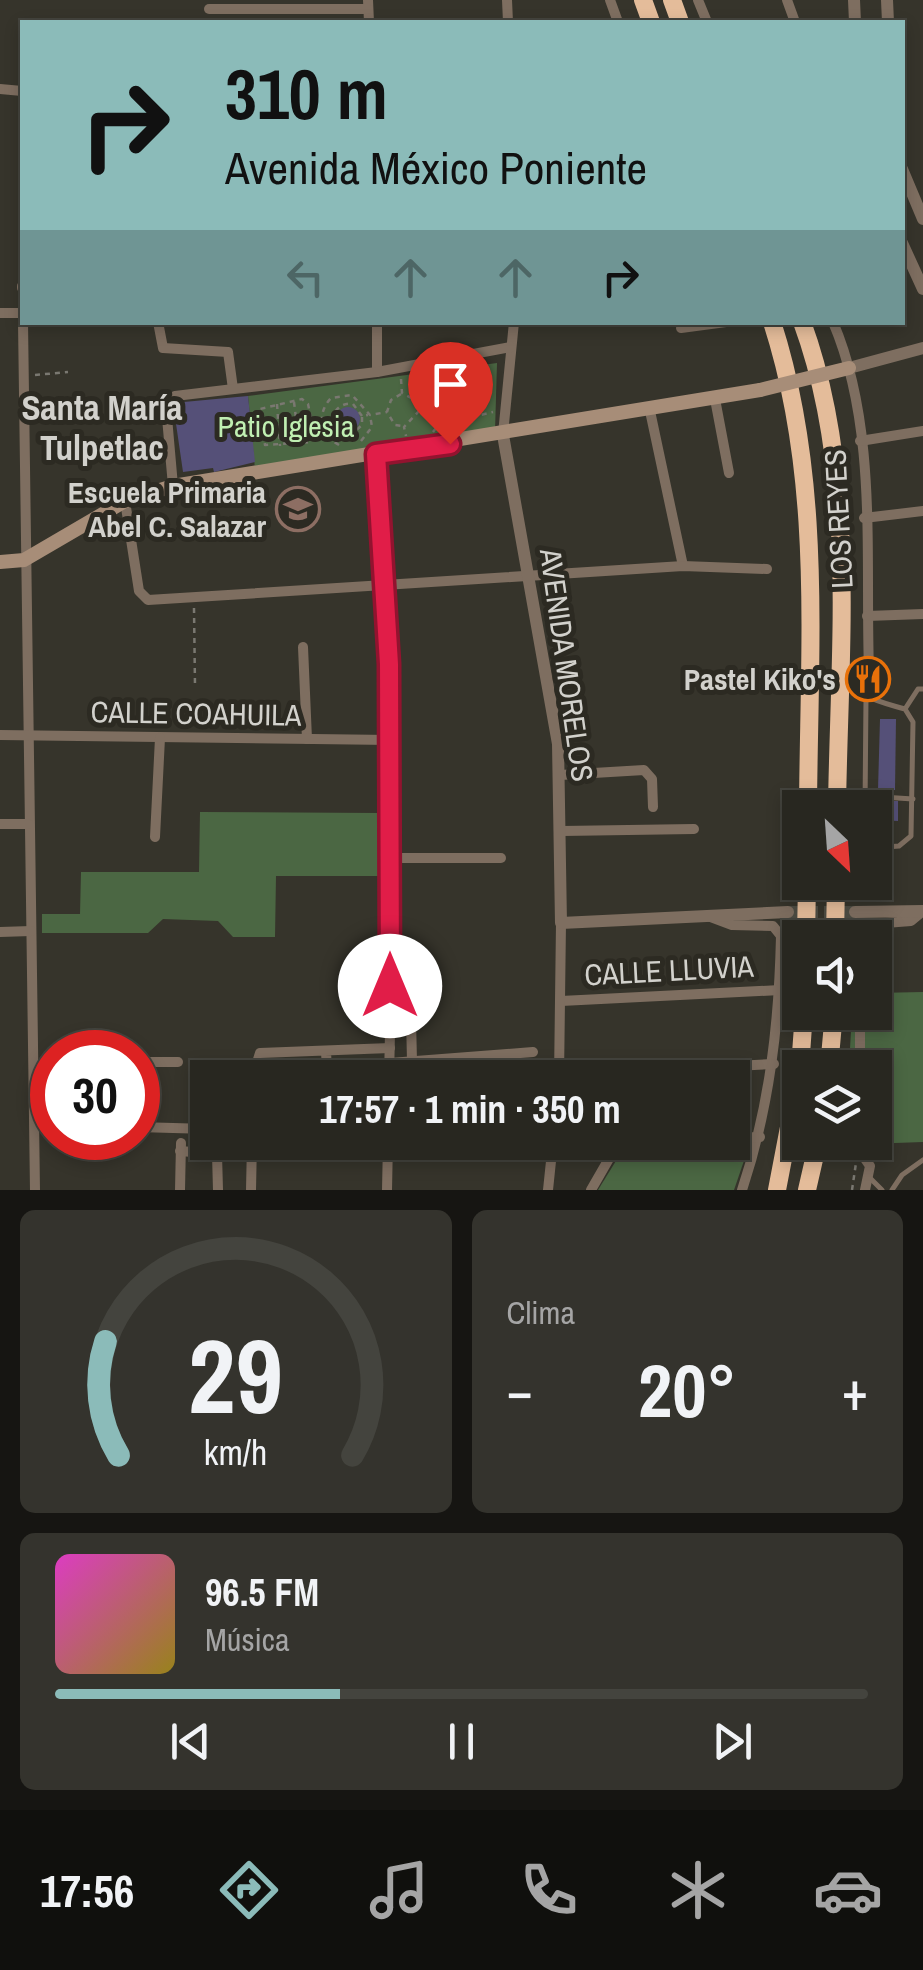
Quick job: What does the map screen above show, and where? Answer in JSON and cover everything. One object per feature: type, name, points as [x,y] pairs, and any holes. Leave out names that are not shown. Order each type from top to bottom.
[{"type":"highway","points":[[773,325],[792,394],[808,513],[808,790]]},
{"type":"highway","points":[[803,325],[820,383],[834,470],[839,628],[837,790]]},
{"type":"highway","points":[[777,1190],[783,1160]]},
{"type":"highway","points":[[807,1190],[814,1160]]},
{"type":"main road","points":[[0,562],[24,560],[125,501],[173,486],[650,411],[849,368]]},
{"type":"street","points":[[209,9],[368,4]]},
{"type":"street","points":[[905,176],[923,220]]},
{"type":"street","points":[[905,251],[923,289]]},
{"type":"street","points":[[23,325],[34,1030]]},
{"type":"street","points":[[159,325],[163,348],[228,352],[232,389]]},
{"type":"street","points":[[377,325],[377,372]]},
{"type":"street","name":"AVENIDA MORELOS","points":[[514,325],[503,436],[531,576],[560,775],[559,1060]]},
{"type":"street","points":[[681,328],[704,325]]},
{"type":"street","name":"LOS REYES","points":[[834,325],[849,368],[860,441],[868,670]]},
{"type":"street","points":[[173,486],[168,401],[232,389],[377,372],[512,347]]},
{"type":"street","points":[[849,368],[923,348]]},
{"type":"street","points":[[715,398],[729,473]]},
{"type":"street","points":[[650,411],[683,566]]},
{"type":"street","points":[[860,441],[923,430]]},
{"type":"street","points":[[376,454],[387,588],[390,1060]]},
{"type":"street","points":[[125,501],[142,598],[387,588],[683,566],[767,569]]},
{"type":"street","points":[[864,518],[923,511]]},
{"type":"street","points":[[867,616],[923,614]]},
{"type":"street","points":[[302,647],[307,739]]},
{"type":"street","name":"CALLE COAHUILA","points":[[0,735],[390,740]]},
{"type":"street","points":[[155,837],[160,738]]},
{"type":"street","points":[[560,775],[644,770],[652,780],[653,807]]},
{"type":"street","points":[[0,824],[28,824]]},
{"type":"street","points":[[562,831],[694,829]]},
{"type":"street","points":[[389,858],[501,858]]},
{"type":"street","points":[[855,912],[923,911]]},
{"type":"street","points":[[892,923],[911,922],[923,911]]},
{"type":"street","points":[[561,923],[788,912]]},
{"type":"street","points":[[705,914],[718,922],[779,930],[780,990],[774,1064],[760,1136],[742,1190]]},
{"type":"street","points":[[0,932],[31,932]]},
{"type":"street","name":"CALLE LLUVIA","points":[[561,1001],[780,990]]},
{"type":"street","points":[[410,1019],[412,1060]]},
{"type":"street","points":[[326,1052],[325,1072],[256,1073],[255,1058],[260,1054],[390,1048]]},
{"type":"street","points":[[425,1060],[533,1052]]},
{"type":"street","points":[[160,1062],[178,1062]]},
{"type":"street","points":[[750,1065],[774,1064]]},
{"type":"street","points":[[160,1127],[190,1128]]},
{"type":"street","points":[[750,1137],[760,1136]]},
{"type":"street","points":[[180,1190],[181,1147],[216,1154],[218,1190]]},
{"type":"street","points":[[35,1160],[35,1190]]},
{"type":"street","points":[[251,1190],[252,1160]]},
{"type":"street","points":[[387,1190],[388,1160]]},
{"type":"street","points":[[548,1190],[551,1160]]},
{"type":"street","points":[[591,1190],[608,1160]]},
{"type":"street","points":[[865,1190],[868,1160]]},
{"type":"lane","points":[[839,628],[852,681],[866,698],[905,709],[913,722],[912,827],[906,843],[892,845]]},
{"type":"lane","points":[[905,709],[918,689],[923,689]]},
{"type":"lane","points":[[865,790],[866,698]]},
{"type":"lane","points":[[892,798],[912,799]]},
{"type":"lane","points":[[892,1190],[902,1175],[923,1160]]},
{"type":"lane","points":[[868,1176],[882,1190]]},
{"type":"path","points":[[468,355],[465,401],[471,407]]},
{"type":"path","points":[[400,368],[402,393],[418,408]]},
{"type":"path","points":[[22,376],[68,372]]},
{"type":"path","points":[[430,446],[433,430],[468,389]]},
{"type":"path","points":[[468,389],[480,398],[506,402]]},
{"type":"path","points":[[430,406],[468,389]]},
{"type":"path","points":[[387,412],[391,400],[402,393]]},
{"type":"path","points":[[342,395],[344,404]]},
{"type":"path","points":[[345,446],[330,440],[323,427],[326,403],[342,395],[360,399],[370,414],[372,428],[354,445]]},
{"type":"path","points":[[462,410],[481,404],[480,398]]},
{"type":"path","points":[[294,400],[299,444]]},
{"type":"path","points":[[294,400],[308,404],[313,428],[310,442],[266,445],[260,409],[277,403],[294,400]]},
{"type":"path","points":[[470,417],[506,402]]},
{"type":"path","points":[[277,403],[280,446]]},
{"type":"path","points":[[344,404],[353,404],[362,416],[359,430],[350,435],[338,432],[332,424],[334,412],[344,404]]},
{"type":"path","points":[[418,408],[453,406],[462,410],[470,417],[471,440]]},
{"type":"path","points":[[387,412],[395,425],[404,427],[416,418],[418,408]]},
{"type":"path","points":[[362,416],[387,412]]},
{"type":"path","points":[[252,431],[312,422]]},
{"type":"path","points":[[313,428],[332,424]]},
{"type":"path","points":[[404,427],[408,450]]},
{"type":"path","points":[[194,596],[195,686]]},
{"type":"path","points":[[852,1190],[856,1160]]},
{"type":"green space","name":"Patio Iglesia","points":[[497,363],[495,431],[255,469],[248,396]]},
{"type":"green space","points":[[200,812],[378,813],[378,876],[276,876],[275,937],[233,937],[218,921],[163,919],[148,933],[42,933],[42,914],[80,914],[81,872],[199,872]]},
{"type":"green space","points":[[923,992],[923,1142],[892,1143],[892,1050],[850,1050],[851,1030],[892,1030],[892,993]]},
{"type":"green space","points":[[617,1160],[744,1160],[734,1190],[598,1190]]},
{"type":"building","points":[[248,396],[255,462],[214,472],[213,468],[183,472],[173,403]]},
{"type":"building","points":[[348,407],[360,419],[348,431],[336,419]]},
{"type":"building","points":[[880,719],[896,719],[895,790],[878,790]]},
{"type":"building","points":[[892,801],[898,801],[898,821],[892,821]]},
{"type":"tunnel","points":[[788,912],[855,912]]},
{"type":"place","name":"Escuela Primaria Abel C. Salazar","points":[[298,509]]},
{"type":"place","name":"Pastel Kiko's","points":[[868,679]]},
{"type":"district","name":"Santa María Tulpetlac","points":[[102,427]]},
{"type":"route","points":[[390,986],[389,664],[376,454],[450,444]]}]
